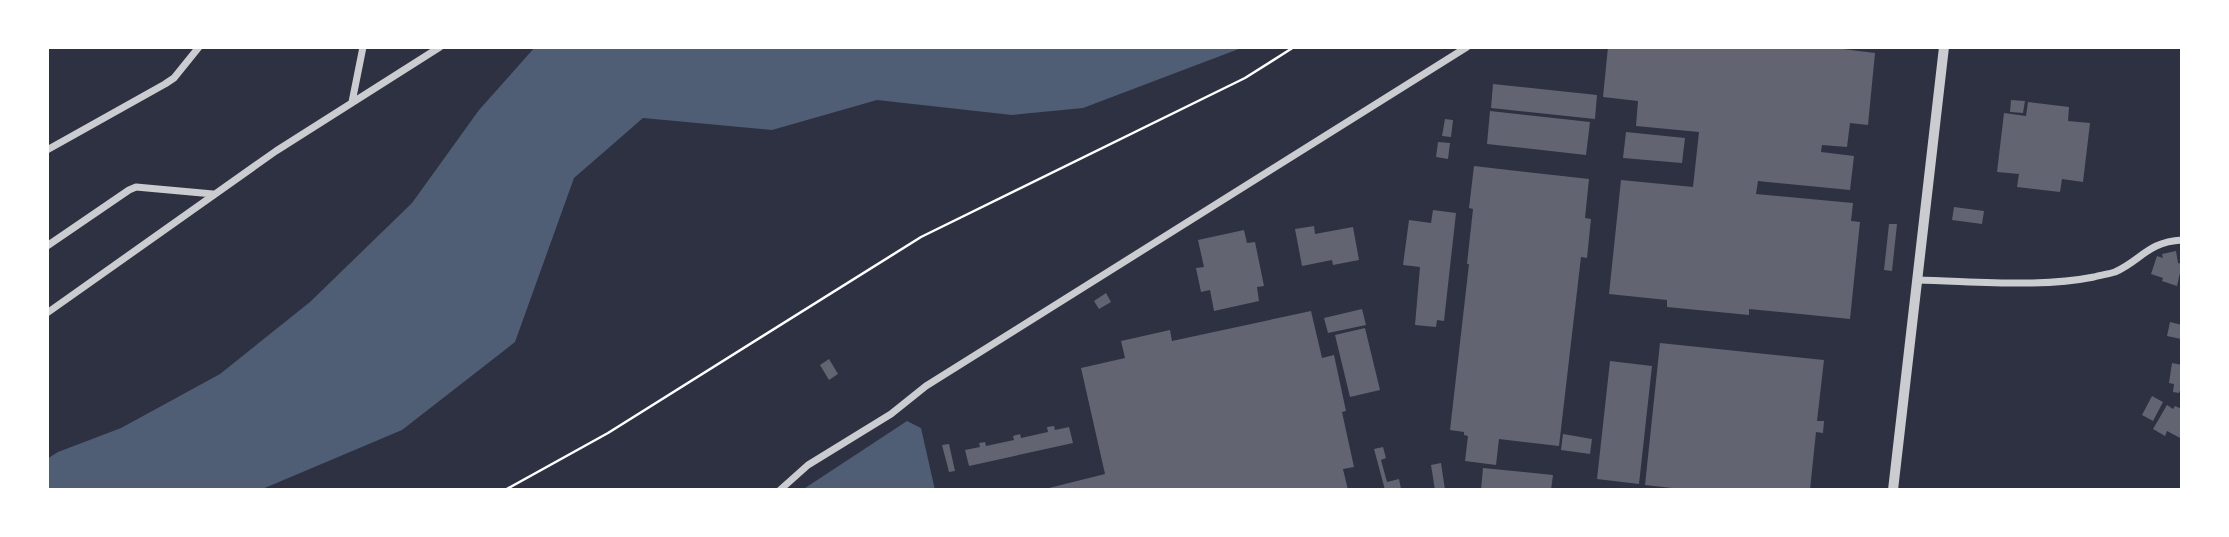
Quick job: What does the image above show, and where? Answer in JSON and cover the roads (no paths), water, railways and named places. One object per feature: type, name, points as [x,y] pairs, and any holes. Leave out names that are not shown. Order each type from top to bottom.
[{"type":"street","points":[[47,150],[174,78],[199,47]]},
{"type":"street","points":[[352,102],[363,47]]},
{"type":"street","points":[[47,313],[275,151],[440,47]]},
{"type":"street","points":[[780,490],[808,465],[891,414],[926,386],[1466,47]]},
{"type":"street","points":[[1893,490],[1944,47]]},
{"type":"street","points":[[47,247],[136,187],[214,194]]},
{"type":"street","points":[[1917,280],[2046,282],[2092,277],[2116,271],[2149,248],[2168,240],[2182,240]]},
{"type":"water","points":[[535,47],[1244,47],[1083,108],[1012,115],[877,100],[772,130],[643,118],[574,178],[515,342],[402,430],[260,490],[47,490],[47,459],[58,452],[121,428],[220,374],[310,302],[412,203],[479,110]]},
{"type":"water","points":[[907,421],[921,428],[935,490],[802,490]]}]
